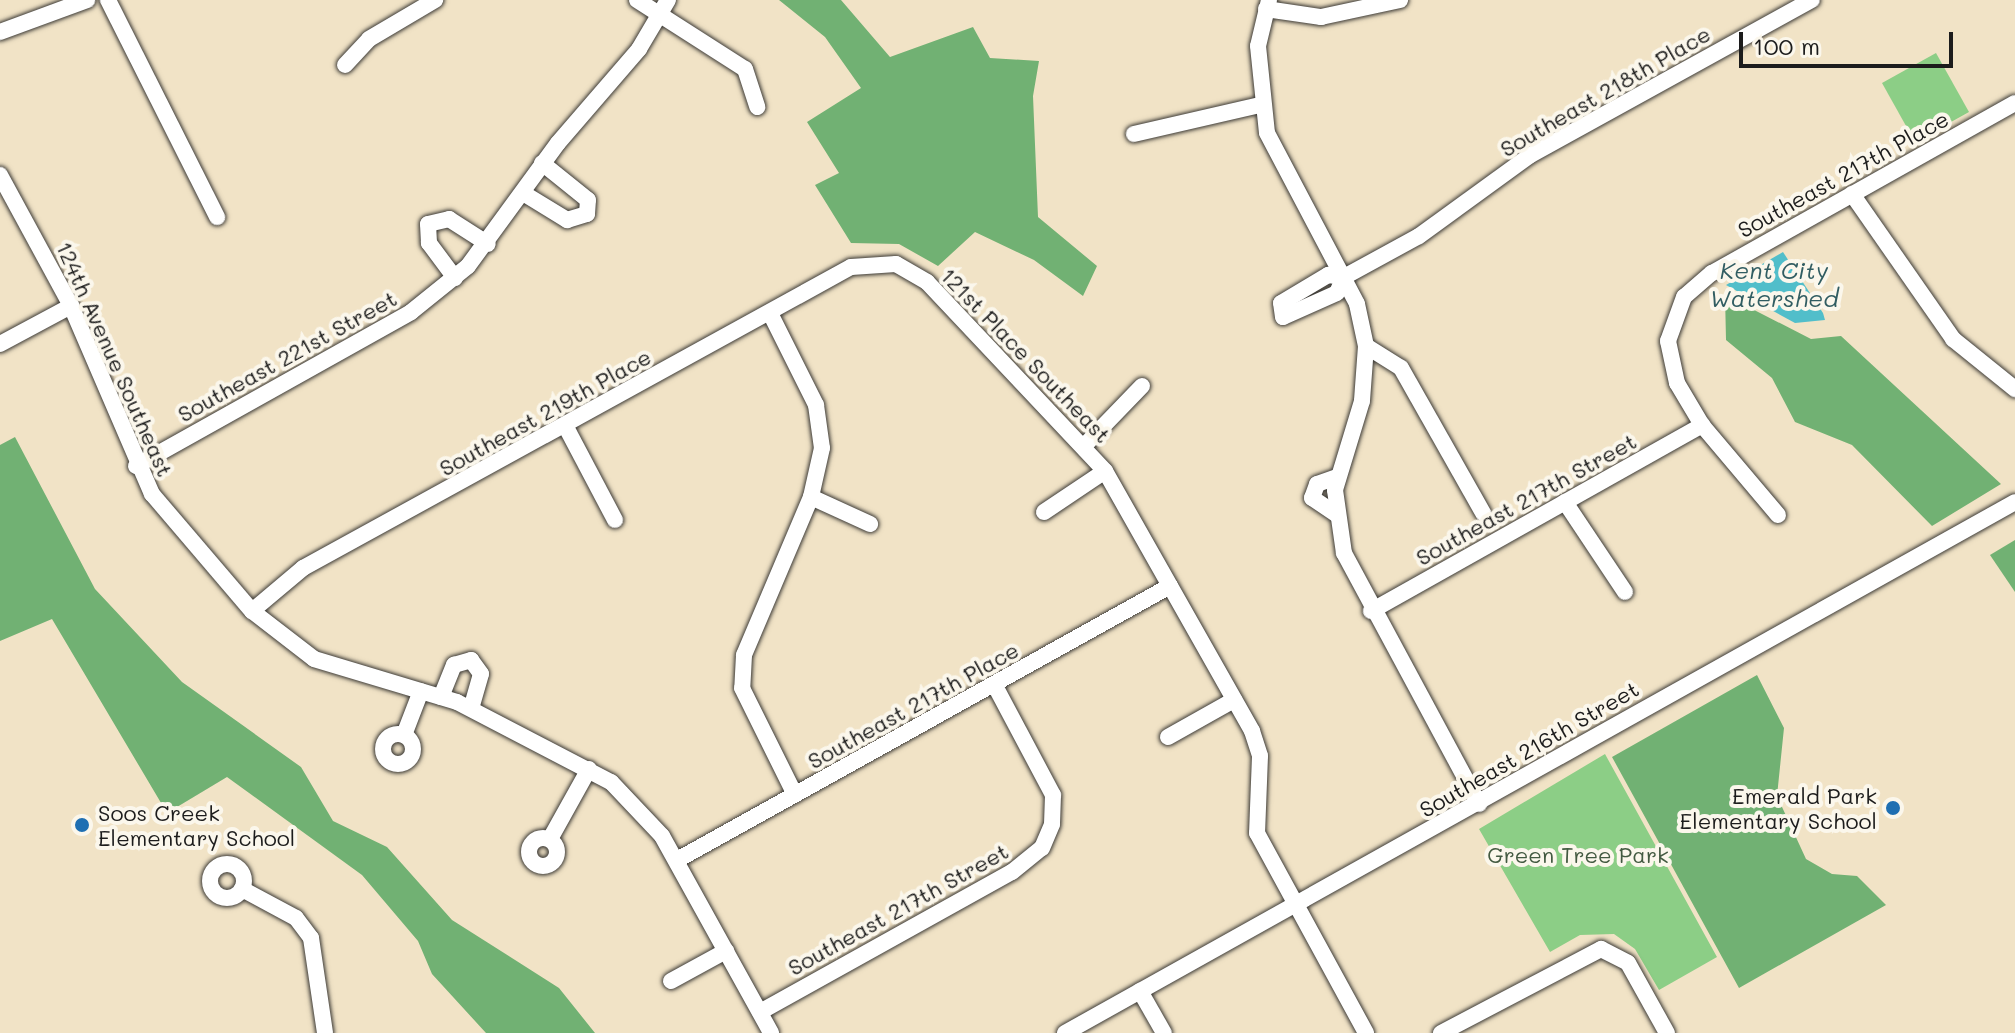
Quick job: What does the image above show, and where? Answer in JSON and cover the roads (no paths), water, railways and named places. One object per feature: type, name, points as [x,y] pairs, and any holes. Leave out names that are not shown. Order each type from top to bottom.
[{"type":"street","points":[[0,32],[87,0]]},
{"type":"street","points":[[108,0],[217,217]]},
{"type":"street","points":[[345,65],[369,39],[435,0]]},
{"type":"street","points":[[637,0],[666,7],[745,69],[757,107]]},
{"type":"street","points":[[1400,0],[1321,17],[1267,4],[1258,46],[1260,105],[1278,159],[1344,277],[1366,346],[1362,401],[1337,477],[1336,514],[1352,577],[1479,804]]},
{"type":"street","name":"Southeast 218th Place","points":[[1344,277],[1419,236],[1529,156],[1812,0]]},
{"type":"street","name":"Southeast 221st Street","points":[[136,466],[411,312],[455,278],[488,244],[542,163],[666,7]]},
{"type":"street","name":"Southeast 217th Place","points":[[1702,425],[1672,369],[1671,327],[1699,281],[2015,103]]},
{"type":"street","points":[[1134,134],[1260,105]]},
{"type":"street","points":[[523,193],[567,220],[587,214],[588,200],[542,163]]},
{"type":"street","name":"124th Avenue Southeast","points":[[0,175],[71,306],[136,466],[165,513],[252,611],[314,659],[471,708],[589,769],[647,816],[677,860],[771,1033]]},
{"type":"street","points":[[1852,194],[1953,339],[2015,389]]},
{"type":"street","points":[[455,278],[429,243],[428,224],[449,219],[488,244]]},
{"type":"street","name":"Southeast 219th Place","points":[[252,611],[303,568],[866,263]]},
{"type":"street","name":"121st Place Southeast","points":[[866,263],[896,264],[927,282],[1085,445],[1105,471],[1234,700],[1260,756],[1253,818],[1366,1033]]},
{"type":"street","points":[[0,344],[71,306]]},
{"type":"street","points":[[770,313],[816,405],[822,448],[811,497],[741,672],[746,705],[795,795]]},
{"type":"street","points":[[1366,346],[1401,368],[1483,513]]},
{"type":"street","points":[[1085,445],[1142,386]]},
{"type":"street","points":[[1702,425],[1778,515]]},
{"type":"street","name":"Southeast 217th Street","points":[[1371,611],[1702,425]]},
{"type":"street","points":[[566,427],[615,520]]},
{"type":"street","name":"121st Place Southeast","points":[[1044,512],[1105,471]]},
{"type":"street","points":[[1336,514],[1312,498],[1317,484],[1337,477]]},
{"type":"street","points":[[811,497],[870,524]]},
{"type":"street","points":[[1565,502],[1625,592]]},
{"type":"street","name":"Southeast 216th Street","points":[[1065,1033],[2015,502]]},
{"type":"street","name":"Southeast 217th Place","points":[[677,860],[1170,586]]},
{"type":"street","points":[[441,697],[454,665],[471,660],[481,674],[471,708]]},
{"type":"street","name":"Southeast 217th Street","points":[[760,1012],[1012,872],[1049,834],[1054,810],[1047,780],[995,686]]},
{"type":"street","points":[[404,735],[421,691]]},
{"type":"street","points":[[1168,737],[1234,700]]},
{"type":"street","points":[[550,839],[589,769]]},
{"type":"street","points":[[242,889],[296,918],[311,938],[325,1033]]},
{"type":"street","points":[[671,981],[726,951]]},
{"type":"street","points":[[1441,1033],[1583,954],[1616,952],[1667,1033]]},
{"type":"street","points":[[1140,991],[1164,1033]]},
{"type":"water","name":"Kent City Watershed","points":[[1783,252],[1825,320],[1795,323],[1726,285]]},
{"type":"place","name":"Emerald Park Elementary School","points":[[1893,808]]},
{"type":"place","name":"Soos Creek Elementary School","points":[[82,825]]},
{"type":"park label","name":"Green Tree Park","points":[[1578,855]]}]
